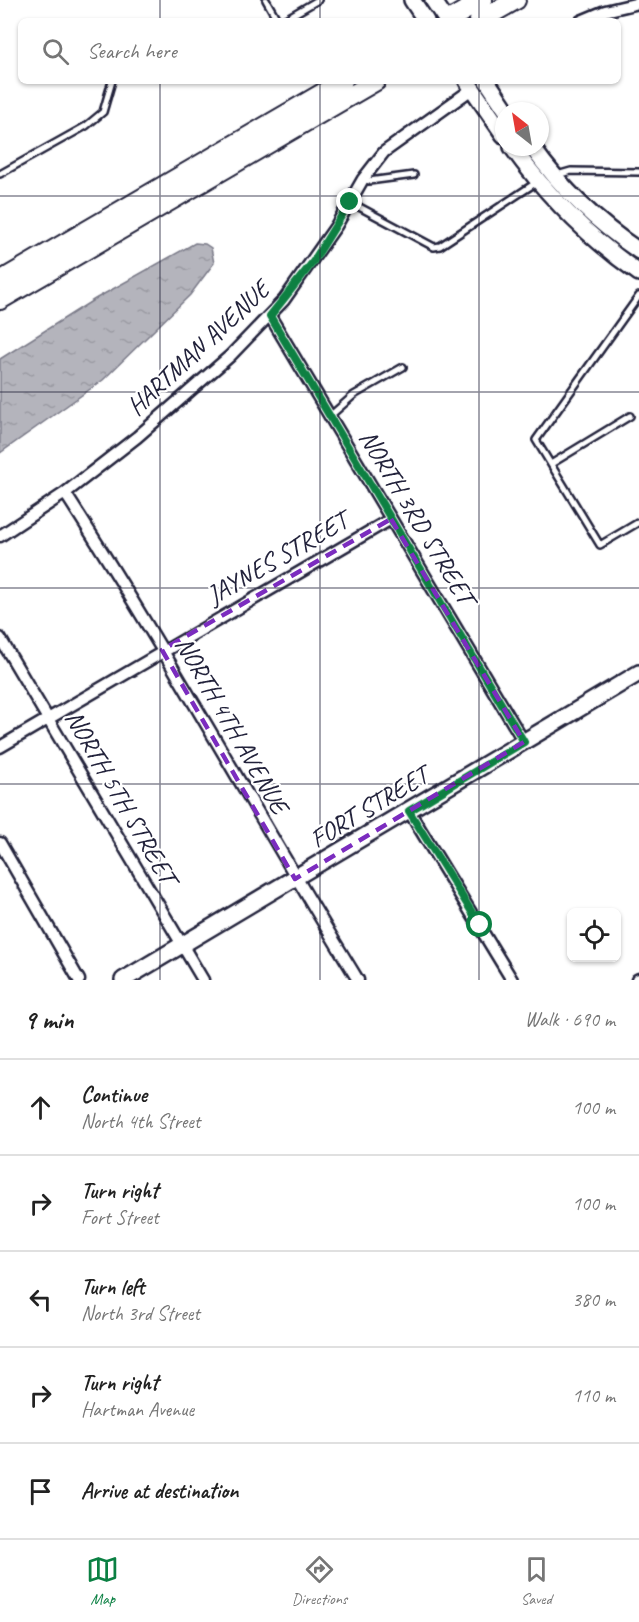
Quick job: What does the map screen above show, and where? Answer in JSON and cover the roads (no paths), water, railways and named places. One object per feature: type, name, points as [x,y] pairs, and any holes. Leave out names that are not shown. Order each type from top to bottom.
[{"type":"highway","points":[[452,18],[483,0]]},
{"type":"highway","points":[[484,18],[516,0]]},
{"type":"highway","points":[[0,281],[338,84]]},
{"type":"highway","points":[[0,300],[371,84]]},
{"type":"street","points":[[412,0],[424,18]]},
{"type":"street","points":[[433,0],[445,18]]},
{"type":"street","points":[[588,18],[605,11],[639,3]]},
{"type":"street","points":[[489,84],[501,102]]},
{"type":"street","points":[[470,85],[495,122]]},
{"type":"street","name":"HARTMAN AVENUE","points":[[0,536],[65,493],[193,390],[270,316],[313,262],[363,179],[384,152],[470,85]]},
{"type":"street","points":[[519,156],[538,182],[586,232],[639,273]]},
{"type":"street","points":[[539,156],[554,176],[595,218],[639,252]]},
{"type":"street","name":"NORTH 3RD STREET","points":[[270,316],[524,742]]},
{"type":"street","name":"NORTH 4TH AVENUE","points":[[65,493],[162,650],[295,879],[358,980]]},
{"type":"street","name":"JAYNES STREET","points":[[0,747],[162,650],[391,519]]},
{"type":"street","name":"NORTH 5TH STREET","points":[[0,638],[203,980]]},
{"type":"street","name":"FORT STREET","points":[[123,980],[639,674]]},
{"type":"street","points":[[409,811],[512,980]]},
{"type":"street","points":[[0,843],[79,980]]},
{"type":"lane","points":[[266,0],[278,18]]},
{"type":"lane","points":[[285,18],[318,0]]},
{"type":"lane","points":[[0,174],[86,126],[103,112],[111,84]]},
{"type":"lane","points":[[350,202],[434,247],[440,246],[538,182],[554,176],[571,171],[639,172]]},
{"type":"lane","points":[[363,179],[369,181],[414,176]]},
{"type":"lane","points":[[639,296],[536,440],[600,545],[639,522]]},
{"type":"lane","points":[[330,416],[354,395],[403,367]]},
{"type":"lane","points":[[551,464],[630,416]]},
{"type":"water","points":[[195,243],[205,244],[211,248],[214,263],[190,295],[103,380],[0,453],[0,359],[95,299]]}]
